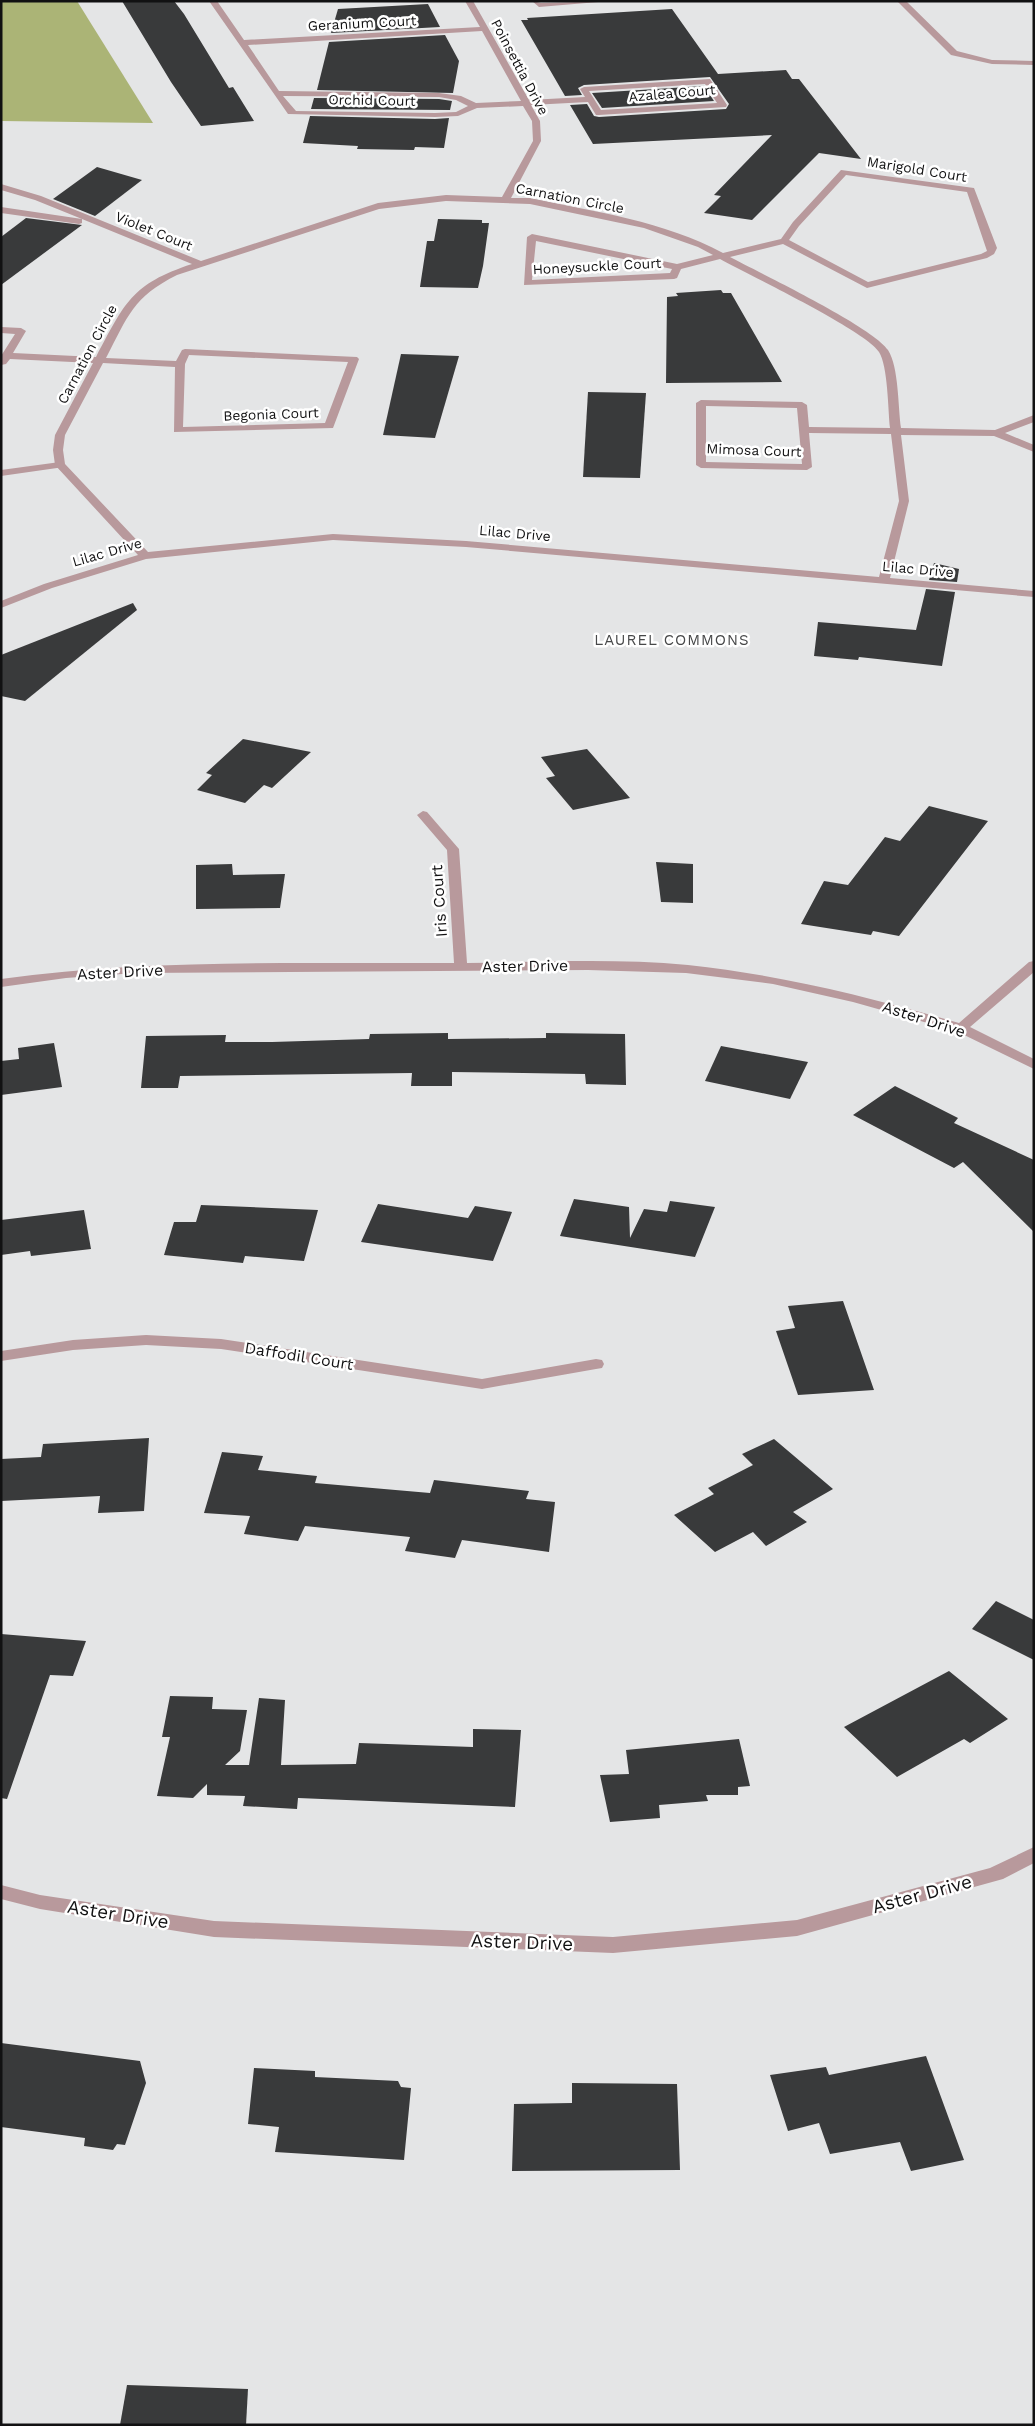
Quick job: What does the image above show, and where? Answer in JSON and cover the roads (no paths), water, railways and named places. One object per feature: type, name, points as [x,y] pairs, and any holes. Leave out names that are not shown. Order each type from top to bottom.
[{"type":"street","name":"Orchid Court","points":[[213,1],[291,112],[435,115],[458,114],[475,106],[526,103]]},
{"type":"street","name":"Poinsettia Drive","points":[[469,1],[536,121],[537,141],[505,200]]},
{"type":"street","points":[[536,1],[539,5],[606,1]]},
{"type":"street","points":[[901,1],[954,53],[992,62],[1034,63]]},
{"type":"street","name":"Geranium Court","points":[[242,43],[484,29]]},
{"type":"street","name":"Azalea Court","points":[[707,81],[723,105],[599,113],[590,99],[584,89],[707,81]]},
{"type":"street","name":"Orchid Court","points":[[278,93],[439,95],[458,98],[475,106]]},
{"type":"street","points":[[526,103],[590,99]]},
{"type":"street","name":"Marigold Court","points":[[844,172],[971,190],[992,248],[991,252],[984,256],[866,285],[784,241],[796,224],[844,172]]},
{"type":"street","name":"Violet Court","points":[[1,187],[38,198],[200,264]]},
{"type":"street","name":"Carnation Circle","points":[[60,465],[58,450],[60,435],[128,306],[152,284],[200,264],[378,206],[446,198],[530,201],[646,226],[702,245],[856,329],[883,350],[888,363],[904,500],[884,581]]},
{"type":"street","name":"Violet Court","points":[[1,210],[98,223]]},
{"type":"street","name":"Honeysuckle Court","points":[[676,267],[674,276],[527,283],[532,237],[676,267],[722,256]]},
{"type":"street","points":[[722,256],[784,241]]},
{"type":"street","points":[[1,330],[21,331],[4,360]]},
{"type":"street","name":"Begonia Court","points":[[186,352],[354,359],[329,426],[178,430],[180,364],[186,352]]},
{"type":"street","points":[[4,360],[99,360],[180,364]]},
{"type":"street","name":"Mimosa Court","points":[[700,403],[802,405],[804,430],[807,467],[701,465],[700,403]]},
{"type":"street","points":[[996,433],[1034,418]]},
{"type":"street","name":"Mimosa Court","points":[[804,430],[996,433]]},
{"type":"street","points":[[996,433],[1034,450]]},
{"type":"street","points":[[1,473],[60,465],[145,556]]},
{"type":"street","name":"Lilac Drive","points":[[1,605],[48,586],[145,556],[333,538],[466,544],[1034,594]]},
{"type":"street","name":"Iris Court","points":[[423,815],[453,849],[461,967]]},
{"type":"street","points":[[961,1028],[1034,965]]},
{"type":"street","name":"Aster Drive","points":[[1,983],[66,974],[136,969],[588,966],[696,970],[773,980],[837,994],[961,1028],[1034,1066]]},
{"type":"street","name":"Daffodil Court","points":[[1,1356],[73,1345],[146,1340],[221,1344],[482,1384],[596,1364]]},
{"type":"street","name":"Aster Drive","points":[[1,1892],[40,1902],[214,1929],[613,1945],[797,1928],[996,1874],[1034,1854]]},
{"type":"district","name":"LAUREL COMMONS","points":[[672,640]]}]
